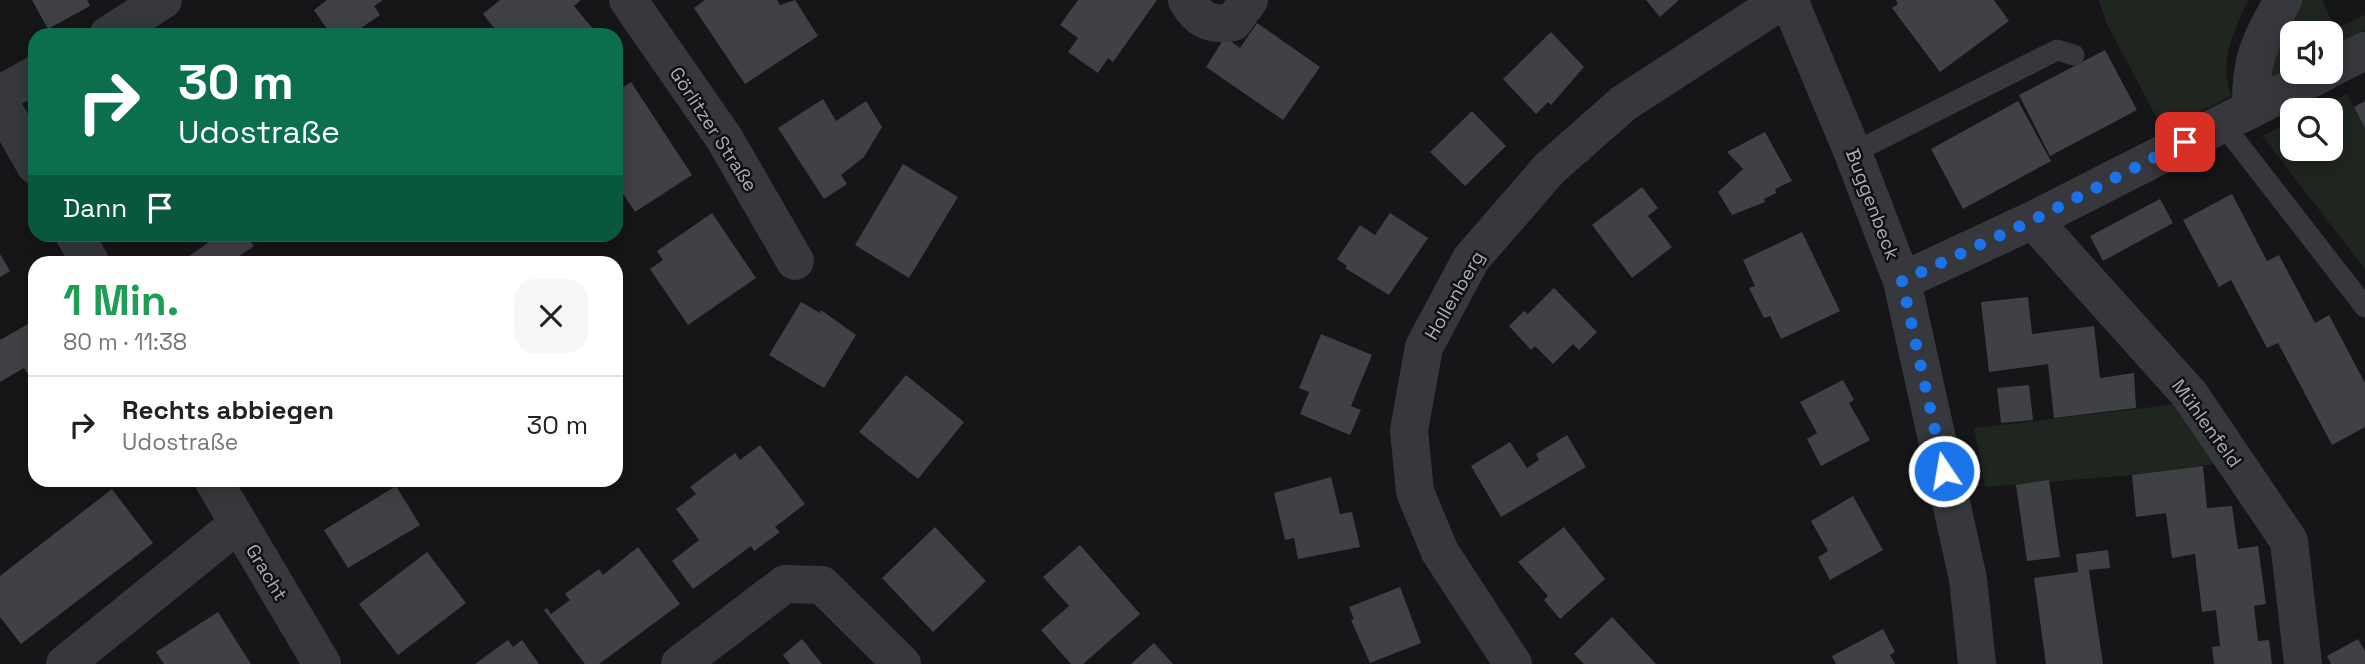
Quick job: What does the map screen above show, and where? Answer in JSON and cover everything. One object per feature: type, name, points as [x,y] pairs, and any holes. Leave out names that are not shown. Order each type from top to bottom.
[{"type":"street","points":[[119,28],[163,0]]},
{"type":"street","name":"Görlitzer Straße","points":[[628,0],[723,138],[795,261]]},
{"type":"street","points":[[1187,0],[1196,16],[1215,25],[1233,22],[1249,0]]},
{"type":"street","name":"Hollenberg","points":[[1513,664],[1440,552],[1415,492],[1409,430],[1424,347],[1471,259],[1550,168],[1624,103],[1783,0]]},
{"type":"street","name":"Buggenbeck","points":[[1789,0],[1853,153],[1902,281],[1968,579],[1977,664]]},
{"type":"street","points":[[2236,116],[2254,55],[2283,0]]},
{"type":"street","points":[[2343,62],[2365,51]]},
{"type":"street","points":[[0,94],[28,79]]},
{"type":"street","points":[[1902,281],[2033,220],[2299,84]]},
{"type":"street","points":[[0,103],[28,153]]},
{"type":"street","name":"Mühlenfeld","points":[[2033,220],[2190,395],[2289,541],[2302,664]]},
{"type":"street","name":"Gracht","points":[[217,487],[322,664]]},
{"type":"street","points":[[65,664],[238,524]]},
{"type":"street","points":[[680,664],[785,584],[822,585],[902,664]]},
{"type":"lane","points":[[1853,153],[2057,50],[2074,55]]},
{"type":"lane","points":[[2236,116],[2365,307]]},
{"type":"shaded area","points":[[2099,0],[2248,0],[2229,47],[2226,70],[2231,96],[2163,130],[2106,22]]},
{"type":"shaded area","points":[[2297,0],[2322,0],[2331,21],[2286,21]]},
{"type":"shaded area","points":[[2365,15],[2365,30],[2343,42],[2343,25]]},
{"type":"shaded area","points":[[2280,32],[2280,74],[2271,79],[2266,59]]},
{"type":"shaded area","points":[[2347,94],[2365,128],[2365,269],[2281,161],[2343,161],[2343,98],[2339,98]]},
{"type":"shaded area","points":[[2280,127],[2280,159],[2262,136]]},
{"type":"shaded area","points":[[2178,404],[2221,463],[2132,475],[1985,487],[1974,428]]},
{"type":"building","points":[[32,0],[87,0],[90,6],[47,28]]},
{"type":"building","points":[[327,0],[383,0],[374,6],[380,15],[361,28],[326,28],[314,10]]},
{"type":"building","points":[[500,0],[581,0],[574,6],[592,28],[494,28],[483,14]]},
{"type":"building","points":[[705,0],[777,0],[780,5],[795,0],[818,36],[745,84],[694,8]]},
{"type":"building","points":[[1078,0],[1157,0],[1113,62],[1108,58],[1098,73],[1068,52],[1078,38],[1060,25]]},
{"type":"building","points":[[1646,0],[1679,0],[1660,17]]},
{"type":"building","points":[[1896,0],[1994,0],[2009,21],[1940,72],[1892,8],[1898,4]]},
{"type":"building","points":[[1257,23],[1320,67],[1283,120],[1206,67],[1225,37],[1240,48]]},
{"type":"building","points":[[1551,32],[1584,67],[1551,105],[1548,102],[1536,114],[1503,79]]},
{"type":"building","points":[[2105,50],[2137,110],[2050,156],[2019,95]]},
{"type":"building","points":[[631,82],[692,175],[635,212],[623,194],[623,87]]},
{"type":"building","points":[[823,99],[836,121],[866,101],[882,127],[864,157],[841,175],[847,184],[824,199],[778,128]]},
{"type":"building","points":[[2018,101],[2051,161],[1963,209],[1931,149]]},
{"type":"building","points":[[2365,101],[2365,128],[2354,107]]},
{"type":"building","points":[[1472,111],[1506,146],[1465,186],[1430,152]]},
{"type":"building","points":[[1765,132],[1792,181],[1775,189],[1776,193],[1764,199],[1765,202],[1732,215],[1718,192],[1743,169],[1727,152]]},
{"type":"building","points":[[903,164],[958,197],[909,278],[855,245]]},
{"type":"building","points":[[1642,187],[1658,208],[1648,216],[1672,247],[1632,278],[1592,225]]},
{"type":"building","points":[[2232,194],[2267,261],[2279,255],[2315,323],[2329,315],[2365,383],[2365,427],[2332,445],[2278,343],[2267,348],[2231,280],[2219,287],[2183,220]]},
{"type":"building","points":[[2160,199],[2173,223],[2103,261],[2090,236]]},
{"type":"building","points":[[712,213],[756,278],[688,325],[650,269],[663,260],[657,251]]},
{"type":"building","points":[[1390,213],[1428,238],[1389,295],[1345,268],[1347,266],[1337,259],[1360,225],[1375,235]]},
{"type":"building","points":[[1802,232],[1840,311],[1781,339],[1770,316],[1764,318],[1749,288],[1755,286],[1743,260]]},
{"type":"building","points":[[209,242],[251,242],[254,246],[240,256],[189,256]]},
{"type":"building","points":[[0,254],[10,271],[0,277]]},
{"type":"building","points":[[1554,288],[1597,332],[1579,350],[1573,344],[1553,364],[1535,346],[1531,350],[1509,326],[1524,311],[1528,314]]},
{"type":"building","points":[[2028,297],[2032,334],[2094,326],[2100,378],[2134,373],[2136,408],[2054,418],[2048,364],[1989,372],[1981,302]]},
{"type":"building","points":[[801,302],[820,313],[821,310],[856,335],[824,388],[769,355]]},
{"type":"building","points":[[28,324],[28,374],[24,368],[0,382],[0,340]]},
{"type":"building","points":[[1321,334],[1372,355],[1351,406],[1361,410],[1350,435],[1300,414],[1309,392],[1299,388]]},
{"type":"building","points":[[906,375],[964,422],[918,479],[859,432]]},
{"type":"building","points":[[1843,380],[1854,400],[1849,403],[1870,440],[1821,466],[1807,439],[1817,433],[1800,402]]},
{"type":"building","points":[[2029,385],[2033,420],[2001,423],[1997,388]]},
{"type":"building","points":[[1567,435],[1586,467],[1501,517],[1471,466],[1510,442],[1527,468],[1539,460],[1536,454]]},
{"type":"building","points":[[760,445],[805,504],[775,527],[780,532],[754,551],[751,546],[693,589],[672,561],[699,540],[676,509],[696,494],[690,487],[735,453],[740,460]]},
{"type":"building","points":[[2203,466],[2207,508],[2232,506],[2238,549],[2258,546],[2266,604],[2254,606],[2258,641],[2269,640],[2272,664],[2214,664],[2212,647],[2220,646],[2216,610],[2202,612],[2195,554],[2172,558],[2166,513],[2136,517],[2132,475]]},
{"type":"building","points":[[1331,477],[1340,514],[1352,512],[1360,547],[1298,559],[1294,538],[1285,540],[1274,493]]},
{"type":"building","points":[[2049,480],[2060,557],[2027,561],[2016,485]]},
{"type":"building","points":[[394,487],[420,525],[348,568],[324,530]]},
{"type":"building","points":[[112,489],[153,543],[21,644],[0,617],[0,576]]},
{"type":"building","points":[[1853,496],[1883,550],[1830,580],[1818,557],[1828,551],[1811,521]]},
{"type":"building","points":[[935,527],[986,581],[933,632],[882,578]]},
{"type":"building","points":[[1564,527],[1605,579],[1560,619],[1544,600],[1548,596],[1518,562]]},
{"type":"building","points":[[1080,545],[1140,614],[1083,664],[1071,664],[1041,630],[1069,606],[1043,577]]},
{"type":"building","points":[[638,547],[680,604],[599,664],[585,664],[544,610],[547,608],[551,614],[570,600],[565,594],[599,569],[603,575]]},
{"type":"building","points":[[2108,550],[2110,568],[2089,570],[2103,664],[2046,664],[2034,578],[2078,572],[2076,554]]},
{"type":"building","points":[[427,552],[466,603],[398,655],[359,604]]},
{"type":"building","points":[[1400,587],[1421,643],[1370,663],[1351,620],[1354,619],[1349,607]]},
{"type":"building","points":[[218,612],[251,664],[164,664],[156,652]]},
{"type":"building","points":[[1612,617],[1656,664],[1584,664],[1574,654]]},
{"type":"building","points":[[1883,629],[1895,652],[1890,655],[1895,664],[1836,664],[1832,656]]},
{"type":"building","points":[[802,639],[822,664],[790,664],[783,655]]},
{"type":"building","points":[[2358,639],[2365,651],[2365,664],[2331,664],[2327,656]]},
{"type":"building","points":[[508,640],[513,647],[522,640],[539,664],[475,664]]},
{"type":"building","points":[[1154,643],[1173,664],[1131,664]]},
{"type":"route","points":[[1944,471],[1902,281],[2033,220],[2185,142]]}]
